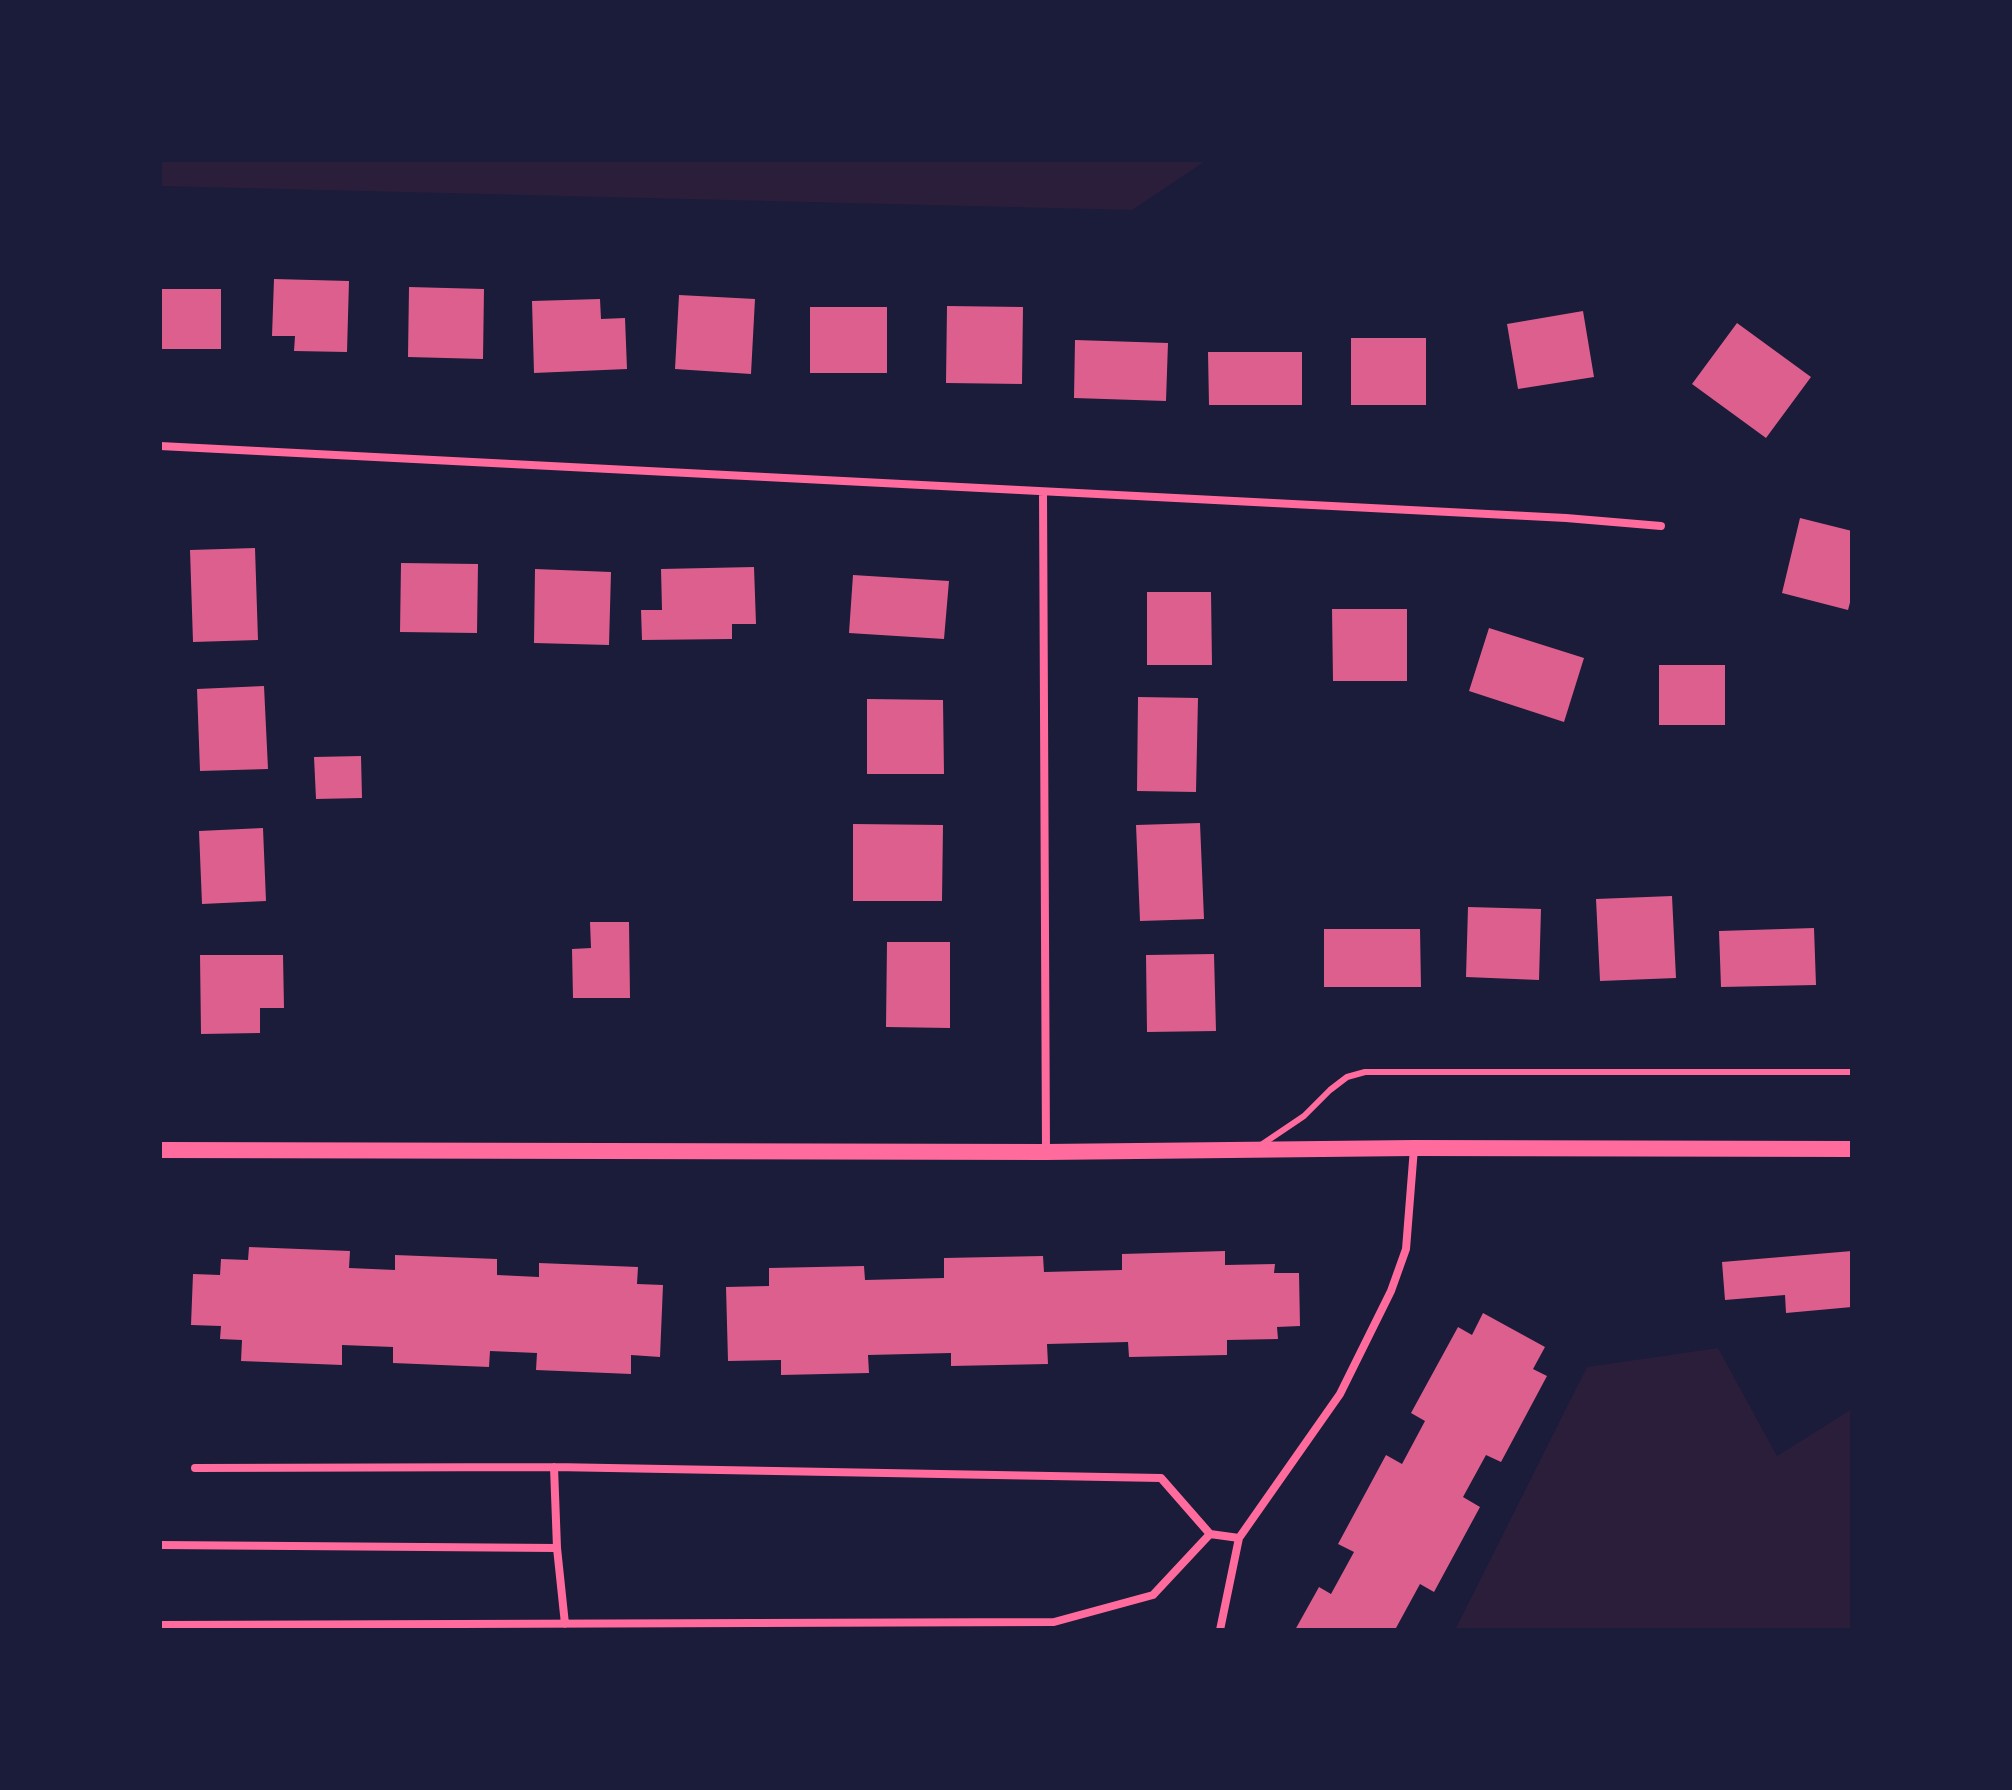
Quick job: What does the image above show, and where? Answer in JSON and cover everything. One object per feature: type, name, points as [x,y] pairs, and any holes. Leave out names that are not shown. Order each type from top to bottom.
[{"type":"main road","points":[[160,1150],[1046,1152],[1414,1148],[1852,1149]]},
{"type":"street","points":[[160,446],[1566,518],[1661,526]]},
{"type":"street","points":[[1043,492],[1046,1152]]},
{"type":"street","points":[[1220,1630],[1239,1538],[1340,1394],[1391,1291],[1406,1249],[1414,1148]]},
{"type":"street","points":[[195,1468],[554,1467],[1161,1478],[1210,1534],[1239,1538]]},
{"type":"street","points":[[554,1467],[557,1548],[565,1624]]},
{"type":"street","points":[[160,1625],[1054,1622],[1153,1595],[1210,1534]]},
{"type":"street","points":[[160,1545],[557,1548]]},
{"type":"lane","points":[[1255,1150],[1304,1116],[1347,1077],[1365,1072],[1852,1072]]},
{"type":"shaded area","points":[[160,160],[1207,160],[1132,210],[160,186]]},
{"type":"shaded area","points":[[1718,1348],[1777,1456],[1852,1409],[1852,1630],[1455,1630],[1587,1367]]},
{"type":"building","points":[[274,279],[349,281],[347,352],[294,351],[295,336],[272,336]]},
{"type":"building","points":[[409,287],[484,289],[483,359],[408,357]]},
{"type":"building","points":[[160,289],[221,289],[221,349],[160,349]]},
{"type":"building","points":[[679,295],[755,299],[751,374],[675,369]]},
{"type":"building","points":[[600,299],[601,319],[625,318],[627,369],[534,373],[532,301]]},
{"type":"building","points":[[947,306],[1023,307],[1022,384],[946,383]]},
{"type":"building","points":[[810,307],[887,307],[887,373],[810,373]]},
{"type":"building","points":[[1583,311],[1594,377],[1518,389],[1507,324]]},
{"type":"building","points":[[1737,323],[1811,377],[1766,438],[1692,384]]},
{"type":"building","points":[[1351,338],[1426,338],[1426,405],[1351,405]]},
{"type":"building","points":[[1075,340],[1168,343],[1166,401],[1074,398]]},
{"type":"building","points":[[1208,352],[1302,352],[1302,405],[1209,405]]},
{"type":"building","points":[[1800,518],[1852,531],[1852,595],[1848,610],[1782,593]]},
{"type":"building","points":[[255,548],[258,640],[193,642],[190,550]]},
{"type":"building","points":[[401,563],[478,564],[477,633],[400,632]]},
{"type":"building","points":[[754,567],[756,624],[732,624],[732,639],[642,640],[641,610],[662,610],[661,569]]},
{"type":"building","points":[[535,569],[611,572],[609,645],[534,643]]},
{"type":"building","points":[[853,575],[949,581],[944,639],[849,633]]},
{"type":"building","points":[[1147,592],[1211,592],[1212,665],[1147,665]]},
{"type":"building","points":[[1332,609],[1407,609],[1407,681],[1333,681]]},
{"type":"building","points":[[1489,628],[1584,658],[1564,722],[1469,691]]},
{"type":"building","points":[[1659,665],[1725,665],[1725,725],[1659,725]]},
{"type":"building","points":[[264,686],[268,769],[200,771],[197,689]]},
{"type":"building","points":[[1138,697],[1198,698],[1196,792],[1137,791]]},
{"type":"building","points":[[867,699],[943,700],[944,774],[867,774]]},
{"type":"building","points":[[361,756],[362,798],[316,799],[314,757]]},
{"type":"building","points":[[1200,823],[1204,919],[1140,921],[1136,825]]},
{"type":"building","points":[[853,824],[943,825],[942,901],[853,901]]},
{"type":"building","points":[[263,828],[266,901],[202,904],[199,831]]},
{"type":"building","points":[[1672,896],[1676,978],[1600,981],[1596,899]]},
{"type":"building","points":[[1468,907],[1541,909],[1539,980],[1466,977]]},
{"type":"building","points":[[590,922],[629,922],[630,998],[573,998],[572,949],[591,948]]},
{"type":"building","points":[[1814,928],[1816,985],[1721,987],[1719,931]]},
{"type":"building","points":[[1324,929],[1420,929],[1421,987],[1324,987]]},
{"type":"building","points":[[887,942],[950,942],[950,1028],[886,1027]]},
{"type":"building","points":[[1214,954],[1216,1031],[1147,1032],[1146,955]]},
{"type":"building","points":[[200,955],[283,955],[284,1008],[260,1008],[260,1033],[201,1034]]},
{"type":"building","points":[[249,1247],[350,1251],[349,1268],[395,1270],[395,1255],[497,1259],[497,1275],[539,1277],[539,1263],[638,1267],[637,1284],[663,1285],[660,1357],[631,1355],[631,1374],[536,1370],[537,1353],[490,1351],[489,1367],[393,1363],[393,1347],[342,1345],[342,1365],[241,1361],[242,1340],[220,1339],[221,1326],[191,1325],[193,1274],[220,1275],[221,1259],[248,1260]]},
{"type":"building","points":[[1225,1251],[1225,1265],[1275,1264],[1274,1273],[1299,1273],[1300,1326],[1277,1327],[1278,1339],[1227,1340],[1227,1355],[1129,1357],[1128,1342],[1047,1344],[1048,1364],[951,1366],[951,1353],[868,1355],[869,1373],[781,1375],[781,1360],[728,1361],[726,1287],[769,1286],[769,1268],[864,1266],[865,1280],[944,1278],[944,1258],[1043,1256],[1044,1272],[1122,1270],[1122,1254]]},
{"type":"building","points":[[1852,1251],[1852,1307],[1786,1313],[1785,1295],[1725,1300],[1722,1262]]},
{"type":"building","points":[[1483,1313],[1545,1347],[1533,1369],[1547,1376],[1501,1462],[1486,1455],[1463,1497],[1480,1507],[1434,1592],[1420,1584],[1396,1628],[1400,1630],[1295,1630],[1319,1587],[1331,1594],[1354,1552],[1338,1544],[1386,1455],[1402,1464],[1425,1421],[1411,1413],[1458,1327],[1472,1335]]}]
